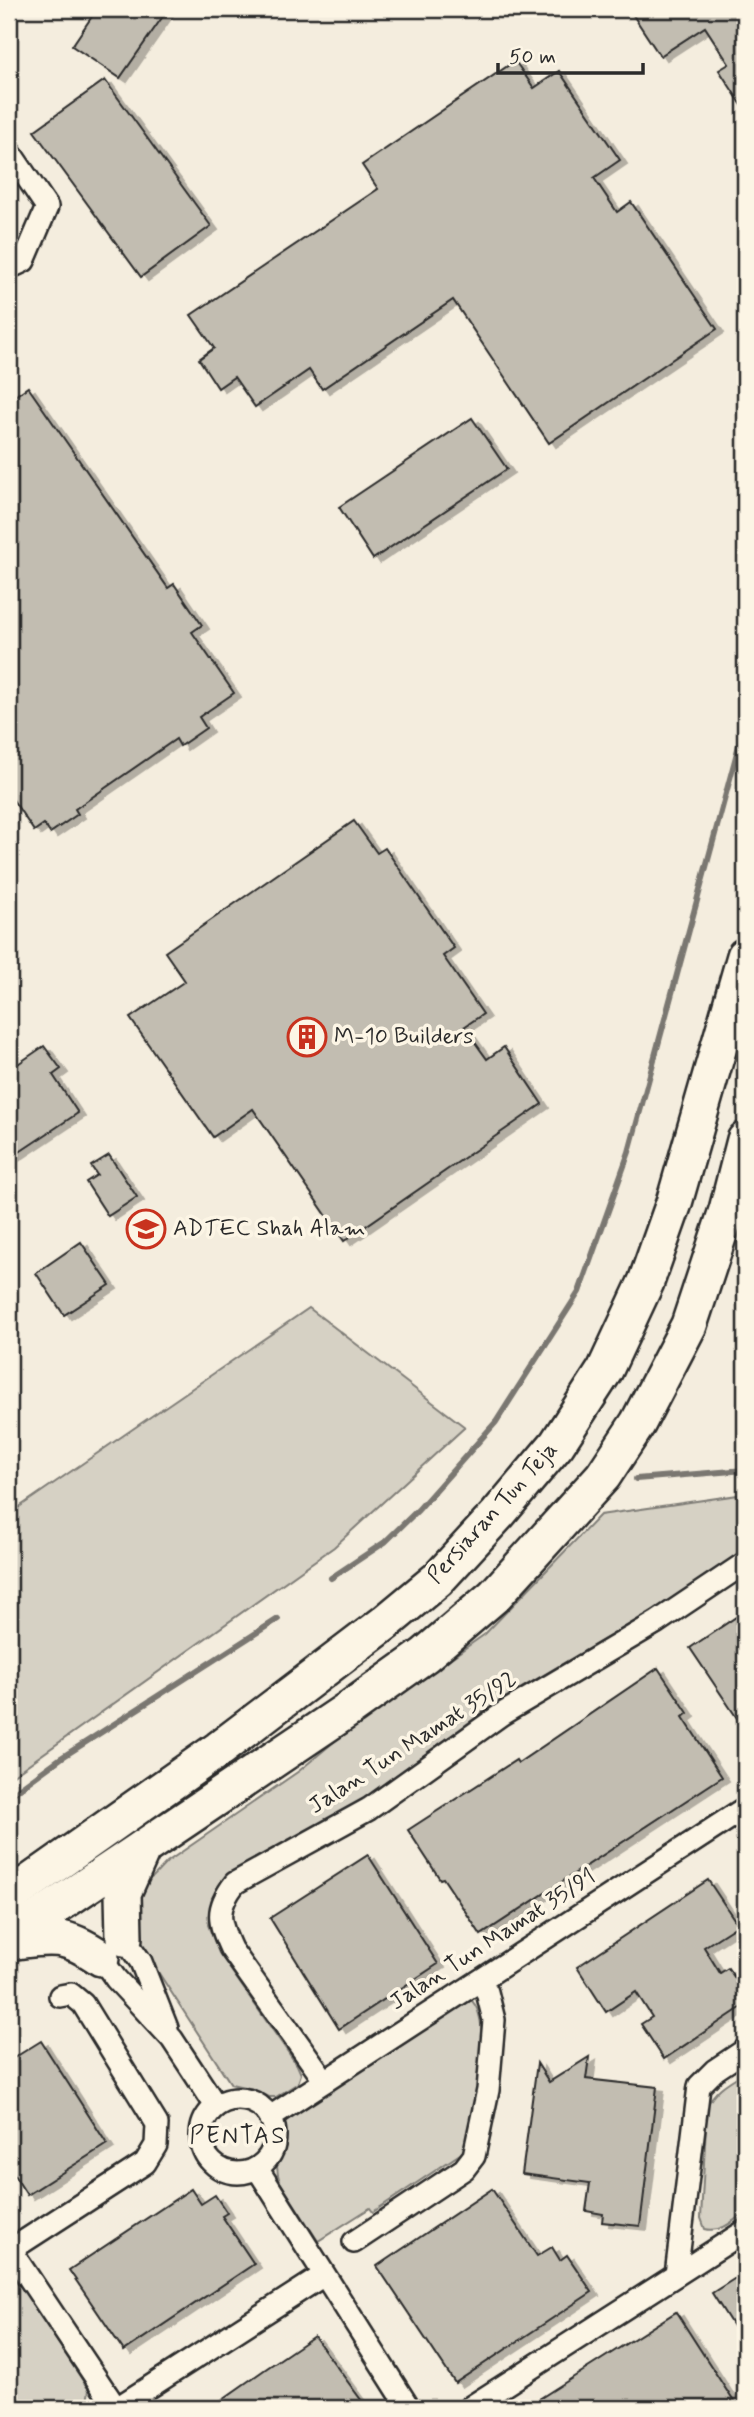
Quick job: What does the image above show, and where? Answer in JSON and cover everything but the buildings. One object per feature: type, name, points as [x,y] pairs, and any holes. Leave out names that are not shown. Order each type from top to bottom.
[{"type":"main road","name":"Persiaran Tun Teja","points":[[9,1940],[219,1749],[385,1623],[438,1579],[557,1444],[605,1370],[646,1282],[674,1203],[745,956]]},
{"type":"main road","name":"Persiaran Tun Teja","points":[[9,1897],[69,1884],[143,1848],[425,1655],[494,1596],[603,1476],[638,1423],[689,1325],[727,1210],[745,1140]]},
{"type":"main road","points":[[113,1948],[123,1893],[143,1848]]},
{"type":"main road","points":[[69,1884],[113,1948]]},
{"type":"main road","points":[[9,1940],[59,1937],[80,1944],[113,1948]]},
{"type":"street","points":[[9,151],[47,207],[17,264]]},
{"type":"street","name":"Jalan Tun Mamat 35/92","points":[[325,2081],[232,1949],[221,1926],[222,1899],[235,1883],[369,1809],[502,1714],[657,1622],[745,1563]]},
{"type":"street","name":"Jalan Tun Mamat 35/91","points":[[270,2117],[745,1808]]},
{"type":"street","points":[[113,1948],[141,1962],[172,2039]]},
{"type":"street","points":[[113,1948],[116,1979],[172,2039],[216,2106]]},
{"type":"street","points":[[354,2242],[464,2169],[474,2156],[488,2090],[494,2020],[487,1992],[480,1980]]},
{"type":"street","points":[[60,1996],[71,1994],[83,2004],[157,2124],[156,2145],[145,2163],[9,2250],[116,2408],[324,2275]]},
{"type":"street","points":[[676,2275],[698,2086],[715,2070],[745,2050]]},
{"type":"street","points":[[245,2099],[255,2103],[270,2117],[275,2133],[273,2149],[264,2163],[248,2172],[227,2172],[210,2161],[201,2143],[201,2133],[208,2113],[216,2106],[225,2101],[245,2099]]},
{"type":"street","points":[[257,2168],[410,2408]]},
{"type":"street","points":[[469,2408],[745,2231]]},
{"type":"shaded area","points":[[309,1308],[465,1427],[334,1547],[9,1778],[9,1514]]},
{"type":"shaded area","points":[[745,1494],[745,1551],[649,1613],[496,1703],[362,1800],[229,1877],[212,1898],[208,1925],[219,1953],[301,2074],[298,2083],[276,2097],[231,2084],[134,1935],[134,1885],[153,1877],[167,1862],[299,1771],[341,1736],[485,1634],[600,1515]]},
{"type":"shaded area","points":[[470,1999],[477,2010],[481,2025],[482,2044],[470,2140],[466,2150],[373,2212],[370,2208],[318,2241],[278,2176],[283,2129],[289,2116]]},
{"type":"shaded area","points":[[745,2072],[745,2212],[721,2228],[705,2229],[701,2218],[707,2106],[719,2090]]},
{"type":"shaded area","points":[[9,2274],[15,2277],[89,2390],[86,2408],[9,2408]]},
{"type":"waterway","points":[[331,1578],[385,1542],[418,1510],[496,1422],[579,1292],[629,1152],[745,723]]},
{"type":"waterway","points":[[636,1479],[745,1470]]},
{"type":"waterway","points":[[9,1796],[61,1758],[278,1619]]},
{"type":"place","name":"M-10 Builders","points":[[307,1037]]},
{"type":"place","name":"ADTEC Shah Alam","points":[[146,1229]]},
{"type":"district","name":"PENTAS","points":[[238,2136]]}]
